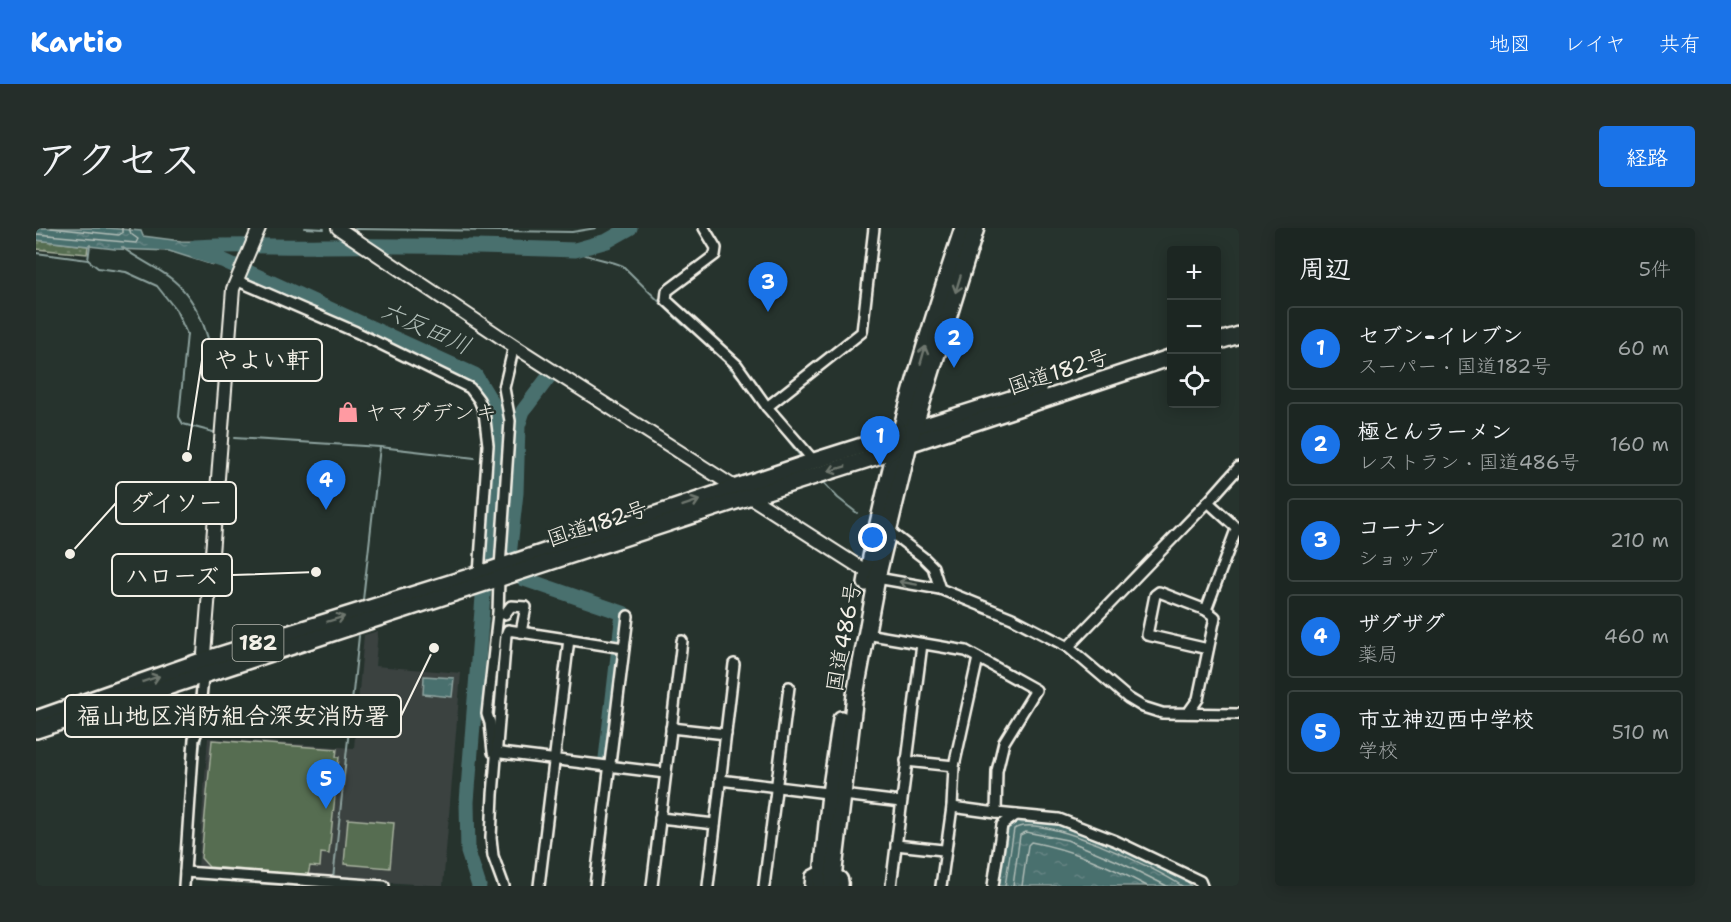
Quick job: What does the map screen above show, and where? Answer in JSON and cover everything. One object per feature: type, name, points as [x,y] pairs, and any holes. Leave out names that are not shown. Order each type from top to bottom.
[{"type":"highway","name":"国道486号","points":[[821,886],[829,877],[847,681],[944,285],[963,228]]},
{"type":"highway","name":"国道486号","points":[[836,794],[866,634],[872,575],[889,531],[905,439],[976,228]]},
{"type":"highway","points":[[1221,331],[1239,325]]},
{"type":"highway","points":[[1221,340],[1239,335]]},
{"type":"highway","name":"国道182号","points":[[36,719],[204,660],[505,571],[875,457],[905,439],[1167,349]]},
{"type":"highway","name":"国道182号","points":[[505,571],[814,461],[905,439],[1167,359]]},
{"type":"highway","name":"国道182号","points":[[36,730],[203,676],[480,578]]},
{"type":"street","points":[[184,886],[194,739],[198,730],[203,676],[229,321],[233,289],[259,228]]},
{"type":"street","points":[[338,228],[514,346],[872,575],[940,589],[1012,618],[1068,647],[1128,698],[1143,707],[1162,713],[1239,714]]},
{"type":"street","points":[[704,228],[716,248],[715,255],[667,291],[666,300],[737,365],[767,407],[814,461]]},
{"type":"street","points":[[767,407],[862,332],[874,228]]},
{"type":"street","points":[[237,278],[356,332],[470,388],[484,412],[488,445],[480,578]]},
{"type":"street","points":[[514,346],[504,388],[510,421],[505,571],[487,714],[493,752],[666,773]]},
{"type":"street","points":[[1068,647],[1208,502],[1239,466]]},
{"type":"street","points":[[1206,609],[1238,529],[1208,502]]},
{"type":"street","points":[[889,531],[933,567],[940,589]]},
{"type":"street","points":[[1188,713],[1198,699],[1215,616],[1206,609],[1159,592],[1155,595],[1147,635],[1208,649]]},
{"type":"street","points":[[498,614],[505,614],[511,606],[526,607],[521,632]]},
{"type":"street","points":[[595,886],[610,767],[621,647],[628,616]]},
{"type":"street","points":[[504,886],[493,856],[491,838],[496,753],[508,630],[621,647]]},
{"type":"street","points":[[866,634],[966,651],[1036,690],[1004,742],[997,771],[996,813]]},
{"type":"street","points":[[539,886],[569,639]]},
{"type":"street","points":[[652,886],[682,641]]},
{"type":"street","points":[[891,886],[922,644]]},
{"type":"street","points":[[941,886],[952,807],[954,766],[978,658]]},
{"type":"street","points":[[708,886],[734,664]]},
{"type":"street","points":[[764,886],[789,687]]},
{"type":"street","points":[[671,728],[726,734]]},
{"type":"street","points":[[906,761],[954,766]]},
{"type":"street","points":[[720,780],[901,801]]},
{"type":"street","points":[[952,807],[1059,819],[1200,881],[1202,886]]},
{"type":"street","points":[[993,886],[1002,825],[1016,815]]},
{"type":"street","points":[[660,818],[715,824]]},
{"type":"street","points":[[896,845],[943,850]]},
{"type":"street","points":[[185,872],[384,886]]},
{"type":"street","points":[[810,886],[811,876],[842,877],[843,886]]},
{"type":"shaded area","points":[[378,631],[375,666],[461,673],[443,886],[198,869],[208,738],[354,748],[364,635]]},
{"type":"green space","points":[[36,240],[88,246],[87,254],[36,249]]},
{"type":"green space","points":[[212,740],[337,749],[336,757],[339,757],[329,854],[321,853],[320,867],[310,866],[308,875],[209,867],[201,858]]},
{"type":"green space","points":[[348,819],[394,823],[390,868],[344,864]]},
{"type":"water","points":[[36,228],[108,228],[141,231],[143,236],[181,241],[215,242],[213,265],[169,251],[115,249],[36,240]]},
{"type":"water","points":[[424,676],[454,678],[452,697],[423,694]]},
{"type":"water","points":[[1026,818],[1070,827],[1125,849],[1186,880],[1191,886],[999,886],[1009,823]]},
{"type":"waterway","points":[[305,228],[324,229]]},
{"type":"waterway","points":[[355,229],[572,232],[596,228]]},
{"type":"waterway","points":[[195,247],[386,246],[575,250],[607,241],[630,228]]},
{"type":"waterway","points":[[88,260],[90,245]]},
{"type":"waterway","points":[[122,247],[167,275],[191,301],[204,325],[217,379]]},
{"type":"waterway","points":[[575,250],[623,266],[682,324],[707,343]]},
{"type":"waterway","name":"六反田川","points":[[196,252],[222,260],[475,375],[495,408],[497,417],[467,802],[468,852],[479,886]]},
{"type":"waterway","points":[[36,253],[88,260],[98,268],[126,272],[157,286],[176,310],[187,334],[179,417],[183,424],[213,432]]},
{"type":"waterway","points":[[717,353],[753,394]]},
{"type":"waterway","name":"六反田川","points":[[550,375],[523,411],[518,426],[510,567],[524,579],[623,613],[606,758]]},
{"type":"waterway","points":[[769,416],[800,456]]},
{"type":"waterway","points":[[234,438],[380,447],[363,600]]},
{"type":"waterway","points":[[380,447],[475,458]]},
{"type":"waterway","name":"六反田川","points":[[512,462],[517,462]]},
{"type":"waterway","points":[[824,483],[857,513]]},
{"type":"waterway","points":[[333,879],[359,636]]},
{"type":"waterway","points":[[190,869],[201,739]]},
{"type":"waterway","points":[[197,877],[253,881]]},
{"type":"place","name":"コーナン","points":[[768,312]]},
{"type":"place","name":"極とんラーメン","points":[[954,368]]},
{"type":"place","name":"ヤマダデンキ","points":[[348,412]]},
{"type":"place","name":"やよい軒","points":[[187,457]]},
{"type":"place","name":"セブン-イレブン","points":[[880,466]]},
{"type":"place","name":"ザグザグ","points":[[326,510]]},
{"type":"place","name":"ダイソー","points":[[70,554]]},
{"type":"place","name":"ハローズ","points":[[316,572]]},
{"type":"place","name":"福山地区消防組合深安消防署","points":[[434,648]]},
{"type":"place","name":"市立神辺西中学校","points":[[326,809]]}]
